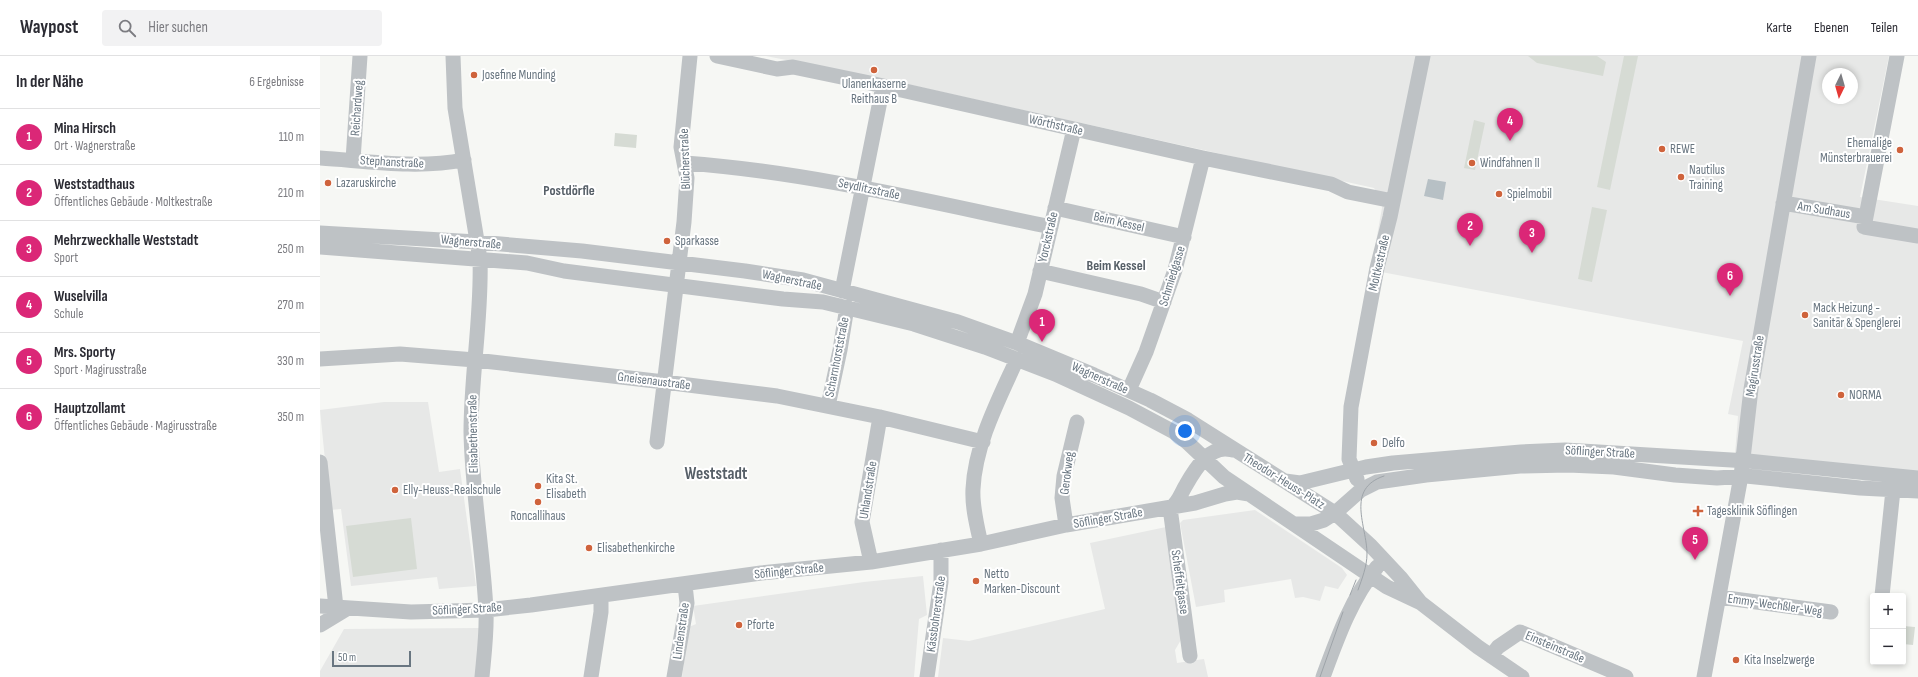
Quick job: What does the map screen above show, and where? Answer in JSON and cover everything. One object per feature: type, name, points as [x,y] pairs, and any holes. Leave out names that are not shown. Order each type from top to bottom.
[{"type":"street","name":"Reichardweg","points":[[354,160],[360,56]]},
{"type":"street","points":[[453,56],[455,108],[478,242]]},
{"type":"street","name":"Blücherstraße","points":[[676,284],[687,178],[681,147],[690,56]]},
{"type":"street","name":"Wörthstraße","points":[[717,56],[777,69],[792,67],[883,86],[1203,158],[1332,184],[1348,192],[1393,201]]},
{"type":"street","name":"Moltkestraße","points":[[1354,495],[1358,483],[1349,459],[1351,407],[1377,268],[1393,201],[1423,56]]},
{"type":"street","name":"Magirusstraße","points":[[1704,677],[1741,476],[1751,389],[1809,56]]},
{"type":"street","name":"Am Sudhaus","points":[[1897,56],[1864,227],[1918,236]]},
{"type":"street","points":[[842,291],[864,188],[883,86]]},
{"type":"street","name":"Yorckstraße","points":[[1017,343],[1030,312],[1074,129]]},
{"type":"street","name":"Stephanstraße","points":[[320,158],[425,165],[443,164],[464,160]]},
{"type":"street","name":"Schmiedgasse","points":[[1129,390],[1146,352],[1175,270],[1203,158]]},
{"type":"street","name":"Seydlitzstraße","points":[[685,163],[750,169],[808,177],[1051,227]]},
{"type":"street","name":"Am Sudhaus","points":[[1783,203],[1866,217]]},
{"type":"street","name":"Beim Kessel","points":[[1055,208],[1184,237]]},
{"type":"street","name":"Wagnerstraße","points":[[320,232],[478,242],[679,262],[786,276],[929,314],[1017,343],[1129,390],[1181,416],[1232,450]]},
{"type":"street","name":"Elisabethenstraße","points":[[478,242],[481,279],[472,396],[471,432],[474,488],[486,610],[482,677]]},
{"type":"street","name":"Wagnerstraße","points":[[320,247],[527,263],[564,271],[676,284],[783,299],[823,302],[847,307],[954,336],[1017,359],[1092,391],[1156,422],[1178,435],[1204,460]]},
{"type":"street","points":[[1040,272],[1141,294],[1164,302]]},
{"type":"street","points":[[657,442],[676,284]]},
{"type":"street","name":"Scharnhorststraße","points":[[828,406],[840,350],[847,307]]},
{"type":"street","name":"Gneisenaustraße","points":[[320,359],[400,354],[475,360],[778,396],[880,417],[983,442]]},
{"type":"street","points":[[981,544],[975,512],[973,491],[974,472],[998,401],[1017,359]]},
{"type":"street","name":"Uhlandstraße","points":[[871,562],[862,522],[880,417]]},
{"type":"street","name":"Gerokweg","points":[[1066,525],[1062,498],[1064,476],[1077,422]]},
{"type":"street","points":[[1170,508],[1176,502],[1204,460],[1213,451],[1218,449],[1232,450]]},
{"type":"street","name":"Theodor-Heuss-Platz","points":[[1232,450],[1335,513]]},
{"type":"street","name":"Söflinger Straße","points":[[1284,481],[1300,483],[1353,470],[1393,463],[1546,451],[1597,451],[1742,461],[1918,478]]},
{"type":"street","points":[[1204,460],[1224,477],[1387,587],[1421,603],[1491,656],[1522,677]]},
{"type":"street","points":[[320,462],[342,608],[320,625]]},
{"type":"street","name":"Söflinger Straße","points":[[1295,524],[1315,524],[1335,513],[1354,495],[1370,485],[1392,480],[1536,466],[1623,468],[1665,474],[1712,478],[1741,476],[1918,491]]},
{"type":"street","points":[[1882,593],[1893,490]]},
{"type":"street","name":"Söflinger Straße","points":[[320,606],[411,612],[486,610],[685,585],[762,573],[871,562],[981,544],[1066,525],[1170,508],[1195,503],[1232,492],[1253,496]]},
{"type":"street","name":"Scheffeltgasse","points":[[1170,508],[1190,656]]},
{"type":"street","points":[[1335,513],[1357,532],[1383,559],[1421,603]]},
{"type":"street","name":"Kässbohrerstraße","points":[[927,677],[941,582],[941,550]]},
{"type":"street","points":[[1323,677],[1341,628],[1370,575],[1383,559]]},
{"type":"street","name":"Lindenstraße","points":[[674,677],[687,603],[685,585]]},
{"type":"street","points":[[591,677],[601,612],[601,596]]},
{"type":"street","name":"Emmy-Wechßler-Weg","points":[[1719,597],[1831,612]]},
{"type":"street","name":"Einsteinstraße","points":[[1491,656],[1498,647],[1520,632],[1626,677]]},
{"type":"shaded area","points":[[766,56],[1889,56],[1860,197],[1918,206],[1918,473],[1735,454],[1738,416],[1728,414],[1743,341],[1371,270],[1383,202],[1374,188],[897,82]]},
{"type":"shaded area","points":[[1528,56],[1597,56],[1606,62],[1603,76],[1537,63]]},
{"type":"shaded area","points":[[1624,56],[1638,56],[1610,190],[1597,187]]},
{"type":"shaded area","points":[[1474,120],[1485,123],[1475,170],[1464,168]]},
{"type":"shaded area","points":[[615,133],[637,135],[636,148],[614,146]]},
{"type":"shaded area","points":[[1428,179],[1446,182],[1443,200],[1424,196]]},
{"type":"shaded area","points":[[1592,207],[1607,210],[1592,282],[1578,279]]},
{"type":"shaded area","name":"Elly-Heuss-Realschule","points":[[384,402],[428,402],[439,472],[460,469],[476,586],[439,589],[437,577],[351,586],[341,509],[330,510],[320,410]]},
{"type":"shaded area","points":[[1255,510],[1342,568],[1347,575],[1338,589],[1325,586],[1320,601],[1303,597],[1295,598],[1291,579],[1224,590],[1225,602],[1196,607],[1180,523],[1183,520]]},
{"type":"shaded area","points":[[411,518],[417,569],[353,577],[346,526]]},
{"type":"shaded area","points":[[1166,527],[1182,638],[1175,650],[1177,663],[1204,659],[1208,677],[938,677],[943,638],[969,641],[1105,609],[1090,543]]},
{"type":"shaded area","points":[[923,576],[927,615],[919,619],[914,677],[682,677],[689,627],[696,624],[693,606],[864,582]]},
{"type":"shaded area","points":[[1906,626],[1915,627],[1913,645],[1906,644]]},
{"type":"shaded area","points":[[479,628],[477,677],[320,677],[320,671],[344,629]]},
{"type":"tram line","points":[[1358,590],[1367,559],[1361,499],[1365,490],[1372,482],[1384,476]]},
{"type":"tram line","points":[[1350,595],[1356,580]]},
{"type":"tram line","points":[[1320,677],[1343,612]]},
{"type":"place","name":"Ulanenkaserne Reithaus B","points":[[874,70]]},
{"type":"place","name":"Josefine Munding","points":[[474,75]]},
{"type":"place","name":"Wuselvilla","points":[[1510,141]]},
{"type":"place","name":"REWE","points":[[1662,149]]},
{"type":"place","name":"Ehemalige Münsterbrauerei","points":[[1900,150]]},
{"type":"place","name":"Windfahnen II","points":[[1472,163]]},
{"type":"place","name":"Nautilus Training","points":[[1681,177]]},
{"type":"place","name":"Lazaruskirche","points":[[328,183]]},
{"type":"place","name":"Spielmobil","points":[[1499,194]]},
{"type":"place","name":"Sparkasse","points":[[667,241]]},
{"type":"place","name":"Weststadthaus","points":[[1470,246]]},
{"type":"place","name":"Mehrzweckhalle Weststadt","points":[[1532,253]]},
{"type":"place","name":"Hauptzollamt","points":[[1730,296]]},
{"type":"place","name":"Mack Heizung - Sanitär & Spenglerei","points":[[1805,315]]},
{"type":"place","name":"Mina Hirsch","points":[[1042,342]]},
{"type":"place","name":"NORMA","points":[[1841,395]]},
{"type":"place","name":"Delfo","points":[[1374,443]]},
{"type":"place","name":"Kita St. Elisabeth","points":[[538,486]]},
{"type":"place","name":"Elly-Heuss-Realschule","points":[[395,490]]},
{"type":"place","name":"Roncallihaus","points":[[538,502]]},
{"type":"place","name":"Tagesklinik Söflingen","points":[[1698,511]]},
{"type":"place","name":"Elisabethenkirche","points":[[589,548]]},
{"type":"place","name":"Mrs. Sporty","points":[[1695,560]]},
{"type":"place","name":"Netto Marken-Discount","points":[[976,581]]},
{"type":"place","name":"Pforte","points":[[739,625]]},
{"type":"place","name":"Kita Inselzwerge","points":[[1736,660]]},
{"type":"district","name":"Postdörfle","points":[[569,190]]},
{"type":"district","name":"Beim Kessel","points":[[1116,265]]},
{"type":"district","name":"Weststadt","points":[[716,474]]}]
